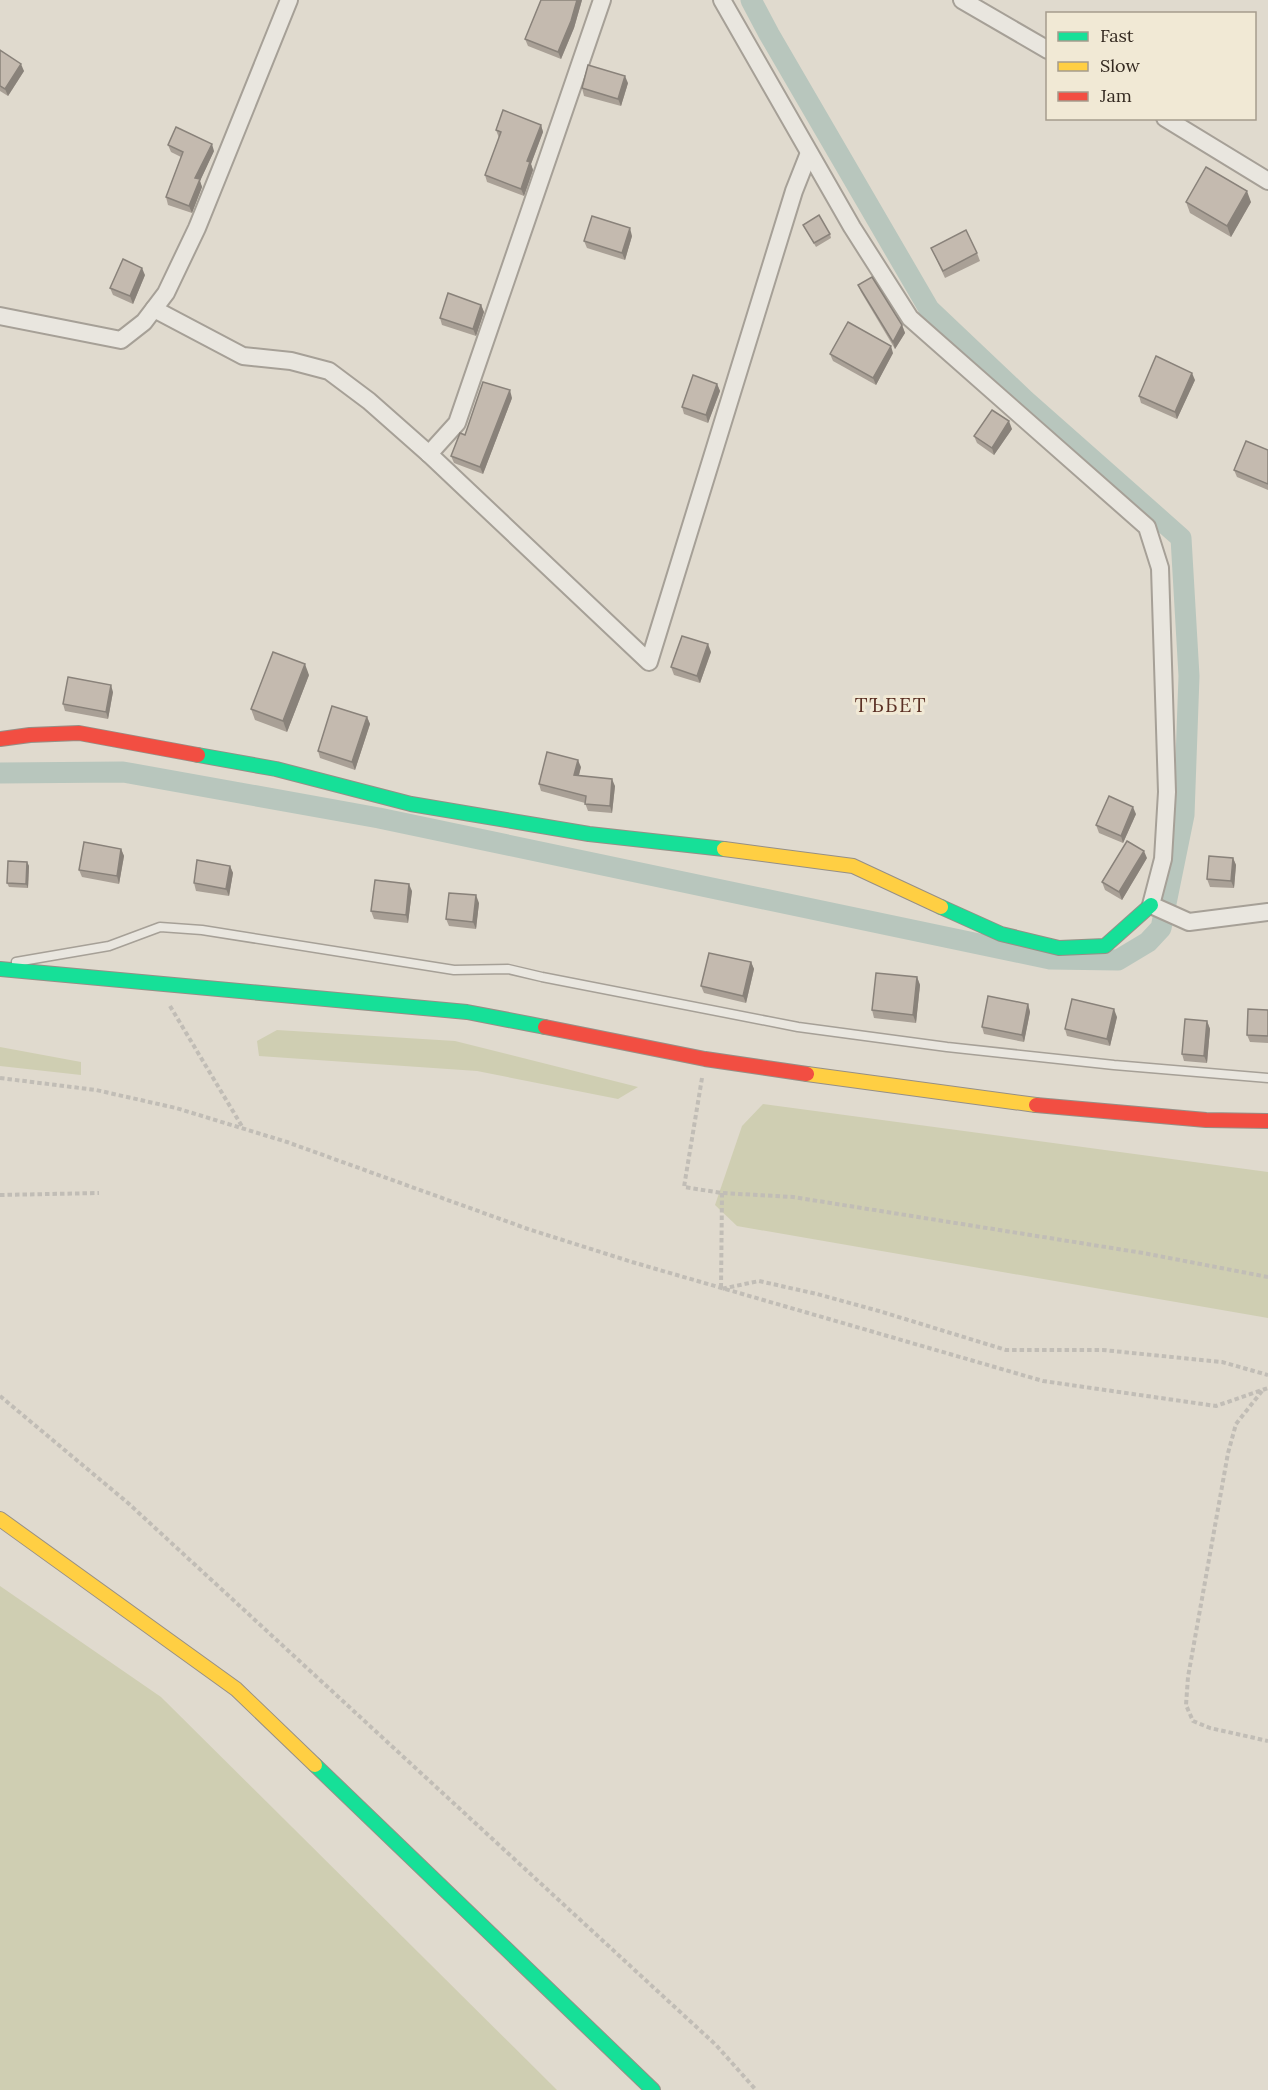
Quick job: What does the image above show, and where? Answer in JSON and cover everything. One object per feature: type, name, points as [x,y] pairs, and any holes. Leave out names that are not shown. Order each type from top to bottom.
[{"type":"street","points":[[0,316],[121,340],[144,322],[166,293],[196,228],[289,0]]},
{"type":"street","points":[[429,454],[457,423],[602,0]]},
{"type":"street","points":[[0,739],[79,733],[276,769],[411,804],[519,820],[589,834],[675,842],[853,866],[1001,934],[1059,948],[1105,945],[1152,905],[1163,859],[1167,792],[1160,568],[1148,527],[910,318],[852,227],[722,0]]},
{"type":"street","points":[[962,0],[1046,49]]},
{"type":"street","points":[[1169,120],[1268,181]]},
{"type":"street","points":[[154,309],[243,356],[291,361],[329,371],[369,401],[429,454],[649,662],[794,191],[809,153]]},
{"type":"street","points":[[1152,905],[1189,922],[1268,912]]},
{"type":"street","points":[[0,967],[467,1012],[705,1059],[1006,1102],[1206,1120],[1268,1121]]},
{"type":"street","points":[[0,1519],[236,1689],[654,2090]]},
{"type":"lane","points":[[0,967],[109,946],[160,927],[202,930],[454,970],[508,969],[798,1027],[1114,1065],[1268,1078]]},
{"type":"path","points":[[156,982],[243,1128]]},
{"type":"path","points":[[705,1059],[684,1187],[722,1193],[793,1197],[1143,1253],[1268,1277]]},
{"type":"path","points":[[0,1078],[96,1090],[176,1107],[287,1142],[528,1228],[632,1262],[1043,1381],[1216,1406],[1268,1388]]},
{"type":"path","points":[[721,1289],[722,1193]]},
{"type":"path","points":[[0,1195],[99,1194]]},
{"type":"path","points":[[721,1289],[759,1281],[770,1283],[879,1311],[1006,1350],[1103,1350],[1222,1362],[1268,1375]]},
{"type":"path","points":[[1263,1390],[1236,1424],[1228,1453],[1188,1677],[1186,1705],[1193,1721],[1210,1728],[1268,1740]]},
{"type":"path","points":[[0,1396],[146,1519],[716,2045],[756,2090]]},
{"type":"green space","points":[[277,1030],[455,1041],[638,1087],[618,1099],[477,1071],[259,1056],[257,1041]]},
{"type":"green space","points":[[0,1047],[81,1062],[81,1075],[0,1066]]},
{"type":"green space","points":[[763,1104],[1268,1172],[1268,1318],[737,1226],[715,1205],[742,1126]]},
{"type":"green space","points":[[0,1586],[161,1697],[557,2090],[0,2090]]},
{"type":"building","points":[[541,0],[577,0],[558,52],[525,39]]},
{"type":"building","points":[[0,50],[21,64],[5,89],[0,86]]},
{"type":"building","points":[[588,65],[625,76],[618,99],[582,88]]},
{"type":"building","points":[[503,110],[541,125],[527,161],[530,162],[521,189],[485,175],[501,132],[496,130]]},
{"type":"building","points":[[176,127],[212,144],[195,178],[200,179],[189,206],[166,197],[183,152],[168,145]]},
{"type":"building","points":[[1206,167],[1247,191],[1227,226],[1186,202]]},
{"type":"building","points":[[819,215],[830,234],[814,243],[803,225]]},
{"type":"building","points":[[592,216],[630,228],[622,253],[584,241]]},
{"type":"building","points":[[966,230],[977,253],[943,271],[931,248]]},
{"type":"building","points":[[123,259],[142,268],[130,296],[110,288]]},
{"type":"building","points":[[872,277],[902,325],[893,342],[858,285]]},
{"type":"building","points":[[448,293],[481,305],[473,329],[440,318]]},
{"type":"building","points":[[848,322],[891,346],[873,378],[830,354]]},
{"type":"building","points":[[1156,356],[1192,373],[1175,412],[1139,396]]},
{"type":"building","points":[[693,375],[717,384],[706,415],[682,407]]},
{"type":"building","points":[[483,382],[510,390],[480,467],[451,456],[460,433],[465,435]]},
{"type":"building","points":[[992,410],[1009,421],[992,448],[974,436]]},
{"type":"building","points":[[1246,441],[1268,450],[1268,484],[1234,470]]},
{"type":"building","points":[[682,636],[708,644],[697,676],[671,667]]},
{"type":"building","points":[[273,652],[305,664],[283,721],[251,709]]},
{"type":"building","points":[[68,677],[111,685],[106,712],[63,704]]},
{"type":"building","points":[[332,706],[367,717],[352,762],[318,751]]},
{"type":"building","points":[[547,752],[578,760],[574,775],[612,779],[610,806],[585,804],[586,796],[539,784]]},
{"type":"building","points":[[1109,796],[1133,807],[1121,836],[1096,825]]},
{"type":"building","points":[[1127,841],[1144,851],[1119,892],[1102,882]]},
{"type":"building","points":[[84,842],[121,849],[117,876],[79,870]]},
{"type":"building","points":[[1209,856],[1233,858],[1231,881],[1207,879]]},
{"type":"building","points":[[197,860],[230,866],[226,889],[194,883]]},
{"type":"building","points":[[8,861],[27,862],[26,884],[7,883]]},
{"type":"building","points":[[375,880],[409,884],[406,915],[371,911]]},
{"type":"building","points":[[449,893],[476,895],[473,922],[446,919]]},
{"type":"building","points":[[709,953],[751,962],[743,996],[701,986]]},
{"type":"building","points":[[876,973],[917,977],[913,1015],[872,1010]]},
{"type":"building","points":[[988,996],[1028,1004],[1022,1035],[982,1027]]},
{"type":"building","points":[[1072,999],[1114,1009],[1107,1039],[1065,1029]]},
{"type":"building","points":[[1248,1009],[1268,1010],[1268,1036],[1247,1035]]},
{"type":"building","points":[[1185,1019],[1207,1021],[1204,1056],[1182,1054]]},
{"type":"waterway","points":[[0,773],[123,772],[379,818],[1050,959],[1118,960],[1148,942],[1161,928],[1184,815],[1189,676],[1181,538],[1025,400],[929,309],[751,0]]},
{"type":"traffic: fast","points":[[198,755],[276,769],[411,804],[589,834],[724,849]]},
{"type":"traffic: fast","points":[[941,907],[1001,934],[1059,948],[1105,946],[1151,905]]},
{"type":"traffic: fast","points":[[0,969],[467,1012],[545,1027]]},
{"type":"traffic: fast","points":[[315,1765],[653,2090]]},
{"type":"traffic: slow","points":[[724,849],[853,866],[941,907]]},
{"type":"traffic: slow","points":[[807,1074],[1036,1105]]},
{"type":"traffic: slow","points":[[0,1519],[236,1689],[315,1765]]},
{"type":"traffic: jam","points":[[0,739],[79,733],[198,755]]},
{"type":"traffic: jam","points":[[545,1027],[705,1059],[807,1074]]},
{"type":"traffic: jam","points":[[1036,1105],[1206,1120],[1268,1121]]},
{"type":"district","name":"ТЪБЕТ","points":[[891,704]]}]
